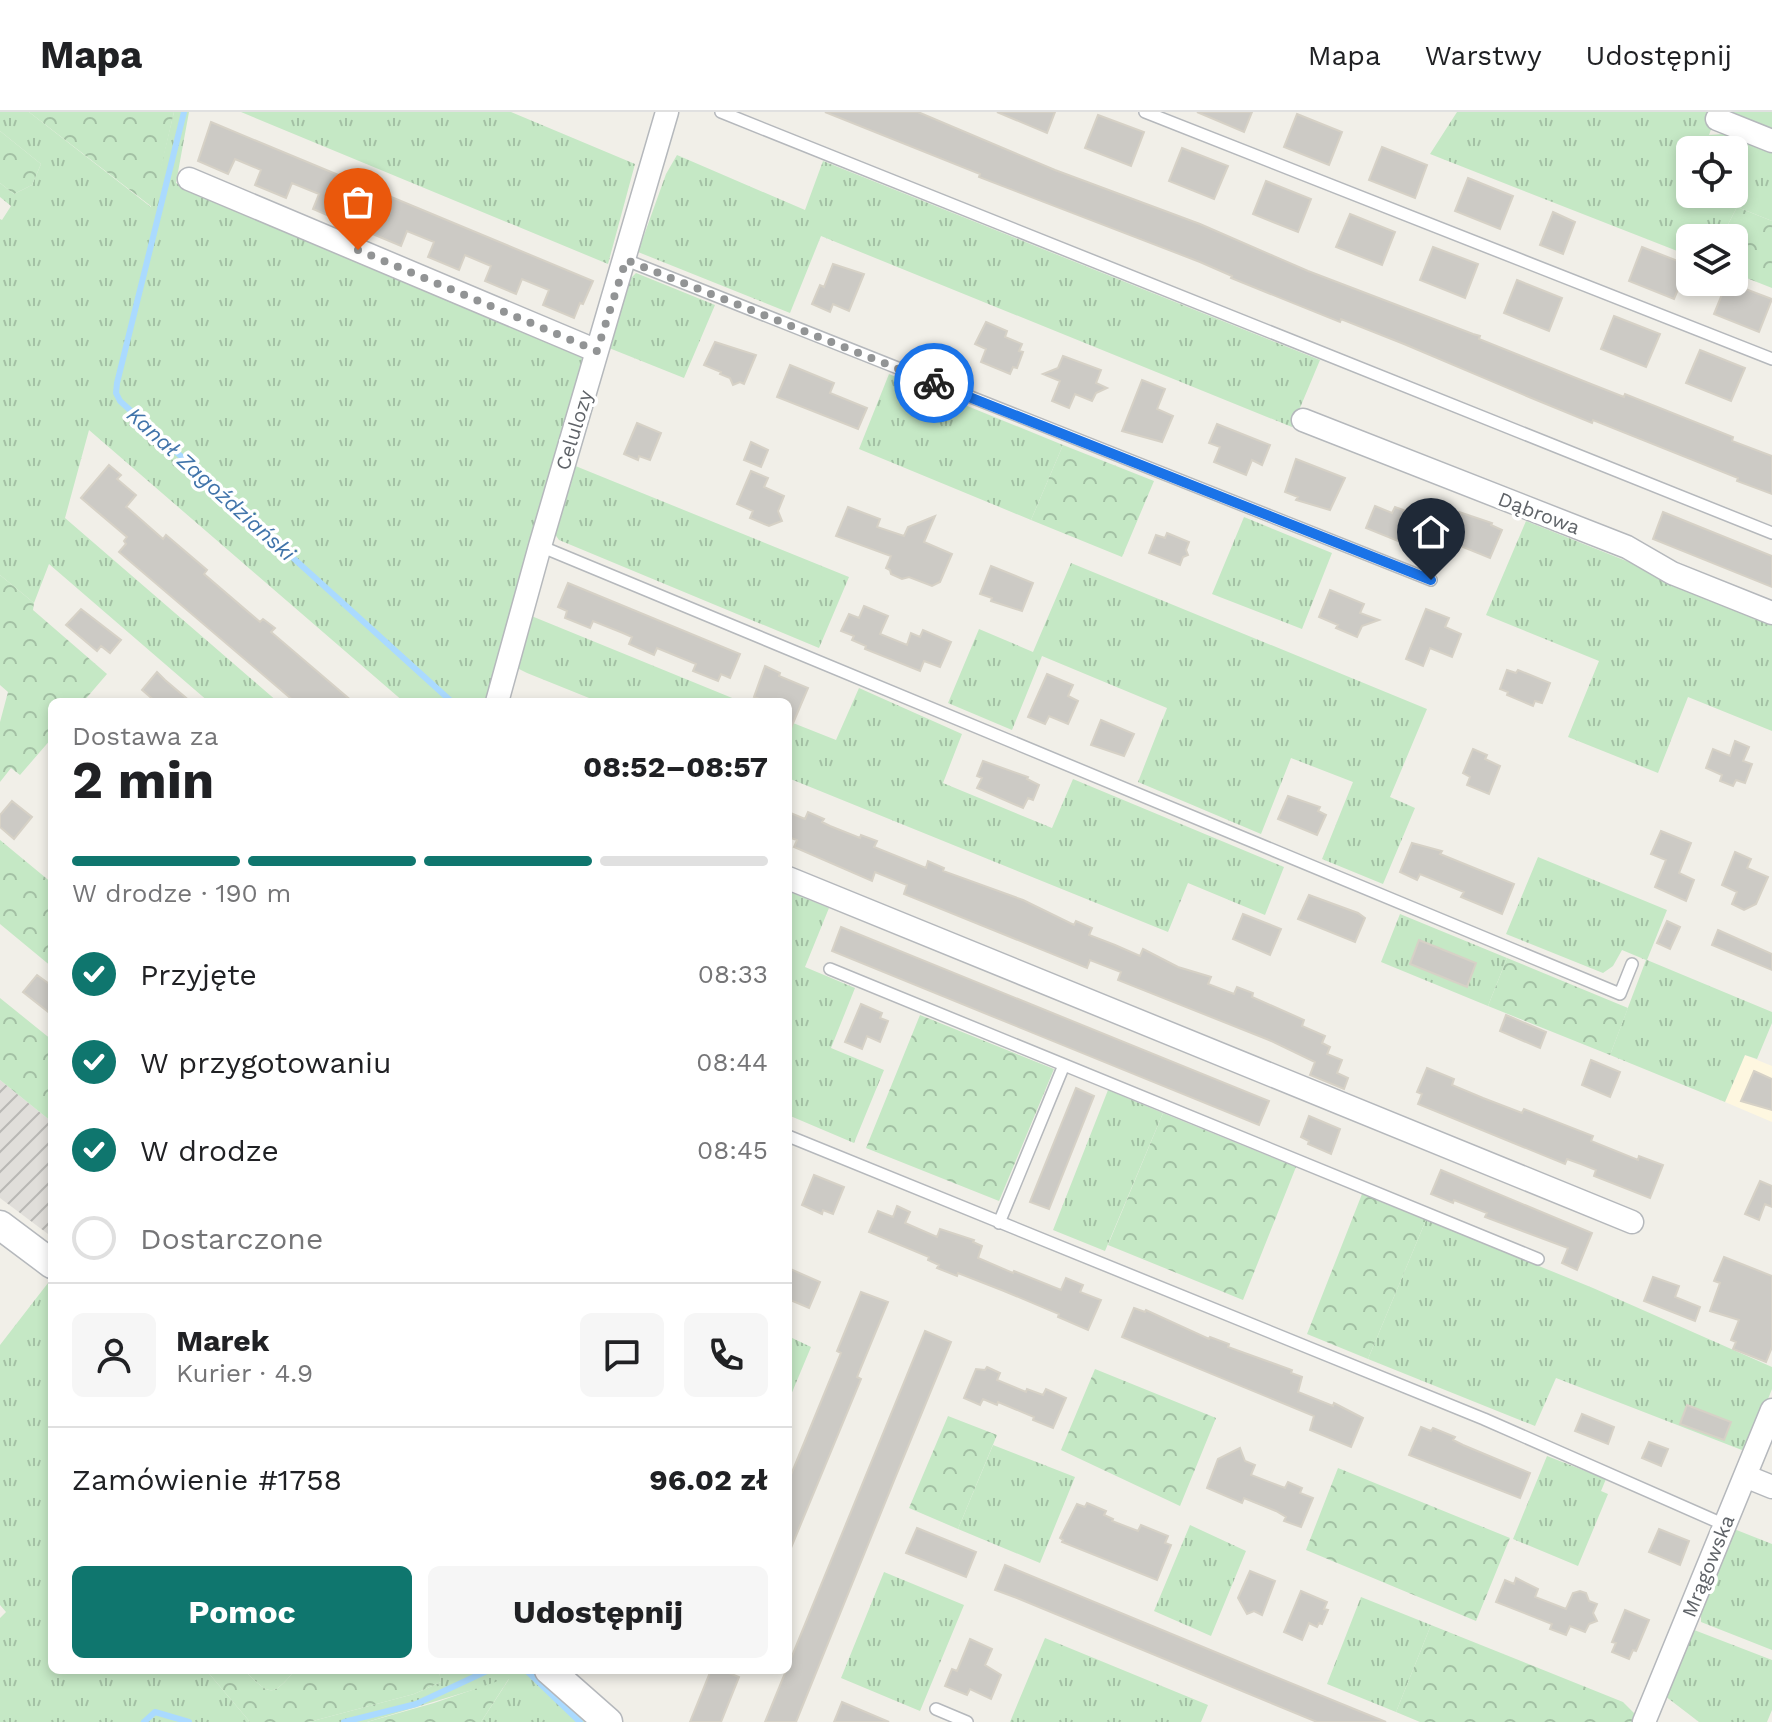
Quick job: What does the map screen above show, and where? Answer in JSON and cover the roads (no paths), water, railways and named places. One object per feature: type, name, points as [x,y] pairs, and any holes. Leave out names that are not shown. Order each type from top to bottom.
[{"type":"street","name":"Celulozy","points":[[498,698],[667,112]]},
{"type":"street","points":[[1717,119],[1772,141]]},
{"type":"street","points":[[189,179],[597,351]]},
{"type":"street","name":"Dąbrowa","points":[[1303,420],[1627,547],[1672,573],[1772,613]]},
{"type":"street","points":[[792,880],[1632,1222]]},
{"type":"street","points":[[0,1225],[48,1261]]},
{"type":"street","name":"Mrągowska","points":[[1644,1722],[1772,1410]]},
{"type":"street","points":[[1745,1476],[1772,1487]]},
{"type":"street","points":[[554,1674],[608,1722]]},
{"type":"lane","points":[[721,112],[1772,533]]},
{"type":"lane","points":[[1145,112],[1772,359]]},
{"type":"lane","points":[[626,260],[1431,580]]},
{"type":"lane","points":[[540,546],[1620,994],[1632,964]]},
{"type":"lane","points":[[830,969],[1538,1259]]},
{"type":"lane","points":[[999,1223],[1064,1065]]},
{"type":"lane","points":[[792,1138],[1484,1419],[1725,1525]]},
{"type":"lane","points":[[936,1709],[967,1722]]},
{"type":"waterway","name":"Kanał Zagoździański","points":[[184,112],[116,393],[120,401],[448,698]]},
{"type":"waterway","name":"Kanał Zagoździański","points":[[344,1722],[416,1704],[480,1674]]},
{"type":"waterway","name":"Kanał Zagoździański","points":[[530,1674],[580,1722]]},
{"type":"waterway","name":"Kanał Zagoździański","points":[[144,1722],[155,1712],[189,1722]]}]
